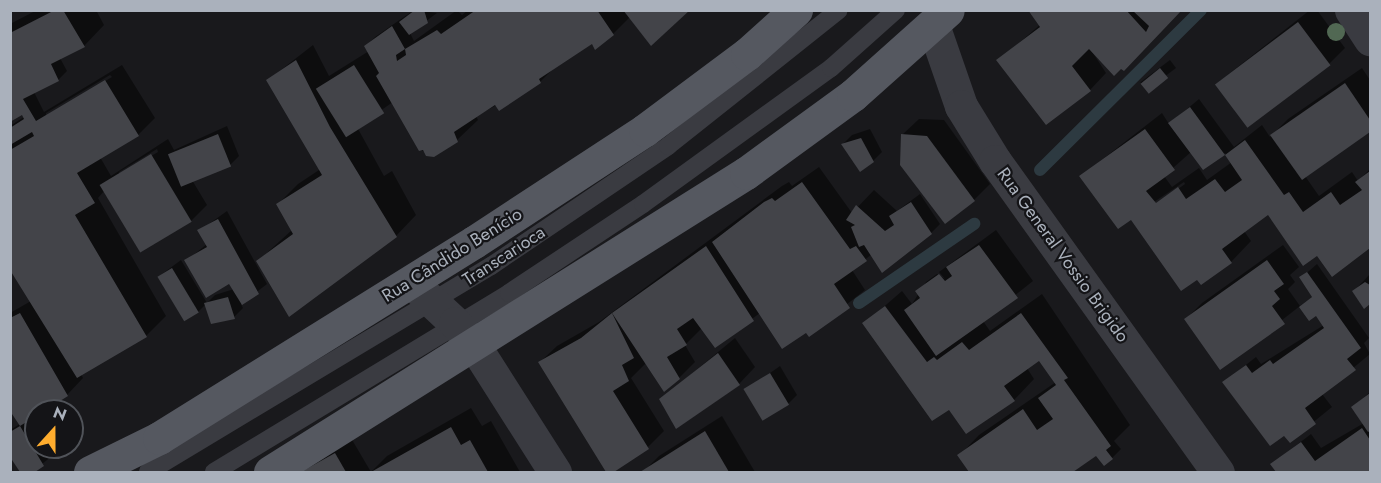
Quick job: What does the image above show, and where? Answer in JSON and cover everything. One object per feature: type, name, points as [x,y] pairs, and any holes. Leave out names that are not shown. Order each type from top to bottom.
[{"type":"main road","name":"Rua Cândido Benício","points":[[270,472],[645,130],[747,54],[796,10]]},
{"type":"main road","name":"Rua Cândido Benício","points":[[90,472],[159,438],[443,313],[746,173],[853,95],[940,18]]},
{"type":"street","points":[[1350,10],[1371,39]]},
{"type":"street","name":"Rua General Vossio Brigido","points":[[940,18],[962,106],[995,161],[1218,472]]},
{"type":"street","points":[[443,313],[555,472]]},
{"type":"lane","name":"Transcarioca","points":[[214,472],[443,313],[668,146],[839,10]]},
{"type":"lane","name":"Transcarioca","points":[[148,472],[443,313],[509,293],[643,204],[831,68],[896,10]]},
{"type":"building","points":[[55,10],[63,10],[85,47],[51,64],[59,81],[23,99],[36,121],[105,80],[139,136],[77,173],[95,203],[75,215],[147,337],[77,378],[10,270],[10,150],[34,136],[32,132],[10,145],[10,128],[24,119],[22,115],[10,122],[10,33]]},
{"type":"building","points":[[415,10],[424,10],[428,23],[409,35],[399,22]]},
{"type":"building","points":[[476,10],[597,10],[614,35],[595,50],[592,44],[539,79],[541,83],[499,111],[495,105],[454,132],[458,142],[434,157],[426,156],[423,150],[419,151],[376,76],[379,73],[364,46],[392,26],[405,49],[437,30],[441,34]],"holes":[[[405,49],[406,55],[397,61],[396,55]]]},
{"type":"building","points":[[623,10],[690,10],[651,46]]},
{"type":"building","points":[[1028,10],[1126,10],[1146,32],[1149,26],[1132,10],[1182,10],[1124,71],[1121,69],[1114,76],[1089,49],[1072,66],[1091,91],[1046,125],[996,60],[1040,27]]},
{"type":"building","points":[[1298,22],[1330,65],[1247,128],[1215,85]]},
{"type":"building","points":[[296,60],[330,127],[397,237],[289,317],[256,261],[293,234],[276,204],[322,175],[266,80]]},
{"type":"building","points":[[354,65],[384,113],[346,137],[316,89]]},
{"type":"building","points":[[1160,68],[1168,78],[1149,94],[1141,84]]},
{"type":"building","points":[[1345,83],[1370,120],[1370,132],[1302,180],[1270,135]]},
{"type":"building","points":[[1190,107],[1225,155],[1203,170],[1168,123]]},
{"type":"building","points":[[1145,129],[1175,170],[1146,191],[1156,203],[1178,187],[1186,199],[1215,179],[1225,192],[1242,180],[1225,155],[1245,140],[1284,195],[1289,192],[1303,212],[1331,192],[1340,205],[1362,190],[1355,182],[1370,171],[1370,248],[1332,277],[1317,256],[1303,266],[1268,215],[1222,249],[1232,263],[1201,285],[1197,280],[1181,291],[1131,220],[1118,229],[1079,176]]},
{"type":"building","points":[[218,134],[231,166],[181,187],[168,154]]},
{"type":"building","points":[[901,134],[927,136],[975,201],[945,224],[900,165]]},
{"type":"building","points":[[861,138],[874,162],[860,172],[841,144]]},
{"type":"building","points":[[151,154],[192,222],[140,253],[100,185]]},
{"type":"building","points":[[802,182],[850,249],[856,246],[867,261],[834,284],[850,308],[809,337],[806,333],[782,349],[712,242],[764,202],[772,198],[775,201]]},
{"type":"building","points":[[911,202],[932,234],[882,273],[864,245],[859,247],[851,227],[855,225],[846,220],[856,205],[885,231],[894,225],[889,216]]},
{"type":"building","points":[[218,219],[259,294],[242,305],[229,284],[206,298],[184,260],[207,247],[197,230]]},
{"type":"building","points":[[979,245],[1018,298],[936,356],[904,310],[920,298],[915,291],[939,274],[945,281],[952,276],[946,267]]},
{"type":"building","points":[[706,246],[754,321],[715,348],[693,318],[677,329],[687,345],[667,357],[680,379],[664,392],[612,313]]},
{"type":"building","points":[[1267,260],[1284,284],[1274,291],[1280,299],[1272,306],[1285,324],[1220,370],[1184,319]]},
{"type":"building","points":[[172,268],[199,313],[184,321],[157,277]]},
{"type":"building","points":[[1307,272],[1361,348],[1347,359],[1356,370],[1305,408],[1316,424],[1290,443],[1284,436],[1270,446],[1222,382],[1246,365],[1252,373],[1270,360],[1273,364],[1324,328],[1316,316],[1309,321],[1299,307],[1312,297],[1299,277]]},
{"type":"building","points":[[1365,282],[1370,285],[1370,304],[1364,309],[1352,291]]},
{"type":"building","points":[[228,297],[235,319],[211,324],[204,303]]},
{"type":"building","points":[[885,306],[927,362],[934,357],[937,360],[962,342],[969,350],[1021,313],[1068,378],[1064,380],[1111,446],[1106,450],[1113,459],[1104,466],[1096,456],[1073,472],[969,472],[957,455],[1023,409],[1037,430],[1053,419],[1038,398],[1056,385],[1039,361],[1004,386],[1015,401],[966,434],[949,410],[932,421],[862,323]]},
{"type":"building","points":[[20,313],[68,396],[63,399],[24,399],[24,424],[20,426],[10,411],[10,318]]},
{"type":"building","points":[[612,313],[634,358],[622,365],[629,381],[613,391],[649,449],[614,472],[606,472],[538,362],[581,338]]},
{"type":"building","points":[[718,353],[740,385],[676,429],[659,399]]},
{"type":"building","points":[[770,373],[789,405],[762,421],[743,389]]},
{"type":"building","points":[[1370,393],[1370,431],[1368,432],[1351,407]]},
{"type":"building","points":[[20,426],[24,433],[24,459],[40,459],[44,466],[35,472],[20,472],[10,457],[10,432]]},
{"type":"building","points":[[451,427],[461,445],[470,440],[488,472],[371,472]]},
{"type":"building","points":[[1362,428],[1370,440],[1370,472],[1276,472],[1270,464],[1301,442],[1315,461]]},
{"type":"building","points":[[705,431],[729,472],[640,472]]},
{"type":"building","points":[[335,453],[346,472],[301,472]]},
{"type":"waterway","points":[[1040,170],[1201,10]]},
{"type":"waterway","points":[[859,303],[974,224]]}]
